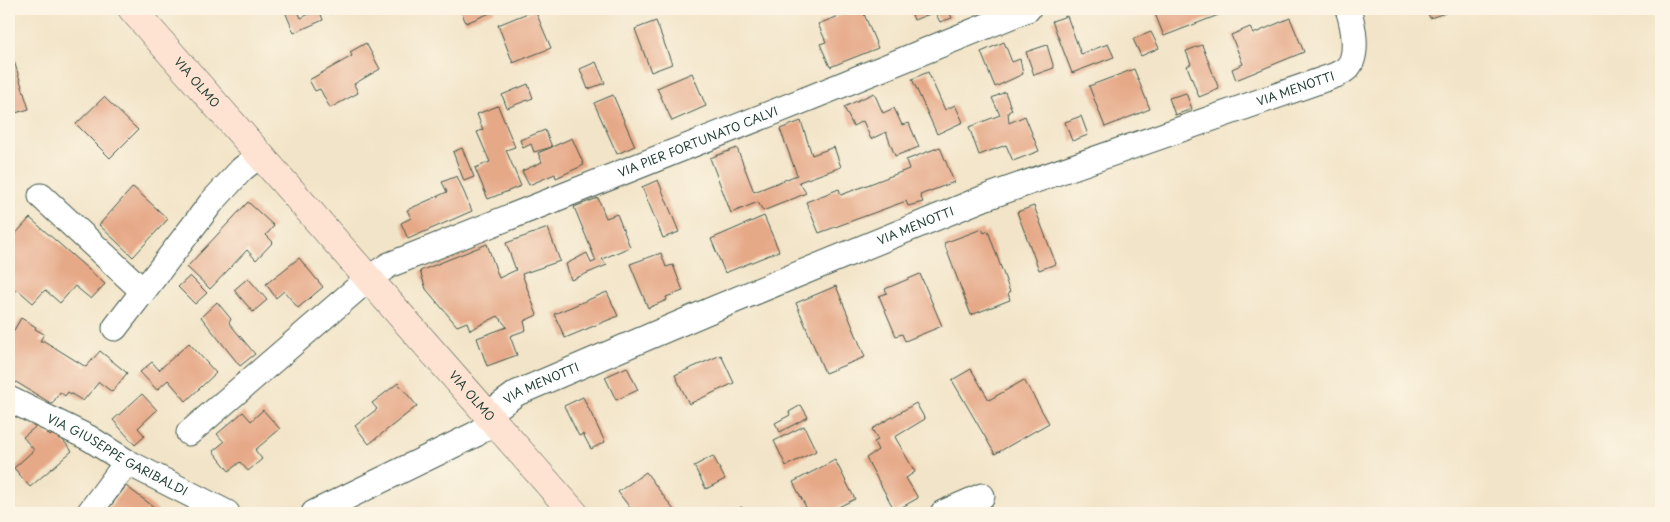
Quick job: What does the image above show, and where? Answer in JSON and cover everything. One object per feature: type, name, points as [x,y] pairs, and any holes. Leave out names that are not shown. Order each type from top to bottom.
[{"type":"street","name":"VIA OLMO","points":[[132,9],[574,513]]},
{"type":"street","name":"VIA PIER FORTUNATO CALVI","points":[[368,279],[389,265],[1028,9]]},
{"type":"street","name":"VIA MENOTTI","points":[[490,418],[517,394],[725,304],[984,198],[1336,75],[1347,69],[1352,61],[1354,44],[1353,25],[1348,9]]},
{"type":"street","points":[[115,328],[211,203],[242,169],[260,155]]},
{"type":"street","points":[[41,196],[143,291]]},
{"type":"street","points":[[189,433],[368,279]]},
{"type":"street","name":"VIA GIUSEPPE GARIBALDI","points":[[9,399],[89,438],[126,462],[227,513]]},
{"type":"street","points":[[314,513],[481,431],[490,418]]},
{"type":"street","points":[[89,513],[126,462]]},
{"type":"street","points":[[943,513],[982,496]]},
{"type":"green space","points":[[770,9],[801,9],[773,16]]},
{"type":"building","points":[[284,9],[297,9],[301,18],[319,9],[323,20],[294,33]]},
{"type":"building","points":[[327,9],[342,9],[330,14]]},
{"type":"building","points":[[460,9],[494,9],[495,11],[466,23]]},
{"type":"building","points":[[857,9],[862,9],[878,48],[830,67],[820,44],[826,42],[818,24]]},
{"type":"building","points":[[910,9],[948,9],[952,18],[940,22],[935,12],[914,20]]},
{"type":"building","points":[[974,9],[990,9],[976,14]]},
{"type":"building","points":[[1153,9],[1234,9],[1164,36]]},
{"type":"building","points":[[1426,9],[1457,9],[1430,18]]},
{"type":"building","points":[[535,10],[551,48],[513,63],[498,25]]},
{"type":"building","points":[[1067,16],[1081,54],[1108,44],[1114,57],[1072,73],[1052,21]]},
{"type":"building","points":[[1290,18],[1304,52],[1236,80],[1232,69],[1243,64],[1231,35],[1250,27],[1253,34]]},
{"type":"building","points":[[656,21],[672,64],[651,72],[635,29]]},
{"type":"building","points":[[1151,32],[1159,48],[1141,56],[1133,39]]},
{"type":"building","points":[[1004,42],[1012,62],[1020,59],[1023,74],[995,87],[981,52]]},
{"type":"building","points":[[366,43],[380,69],[354,84],[358,93],[330,108],[320,89],[315,91],[309,80],[352,56],[350,52]]},
{"type":"building","points":[[1047,45],[1054,68],[1034,75],[1026,52]]},
{"type":"building","points":[[1202,45],[1219,89],[1199,97],[1187,66],[1191,64],[1186,51]]},
{"type":"building","points":[[14,61],[29,109],[9,115],[9,63]]},
{"type":"building","points":[[596,62],[605,83],[588,89],[580,69]]},
{"type":"building","points":[[1134,69],[1150,109],[1105,127],[1089,86]]},
{"type":"building","points":[[928,72],[945,110],[955,105],[963,122],[937,134],[912,79]]},
{"type":"building","points":[[692,73],[706,106],[672,121],[657,88]]},
{"type":"building","points":[[528,84],[533,98],[507,108],[502,95]]},
{"type":"building","points":[[1005,92],[1012,110],[1008,112],[1009,123],[1025,116],[1039,151],[1013,161],[1006,145],[979,155],[969,127],[1000,115],[992,98]]},
{"type":"building","points":[[874,93],[883,113],[894,108],[902,125],[909,123],[919,147],[895,156],[886,132],[871,139],[863,121],[853,126],[844,107]]},
{"type":"building","points":[[1186,93],[1192,109],[1175,115],[1169,98]]},
{"type":"building","points":[[613,95],[635,146],[617,154],[594,103]]},
{"type":"building","points":[[104,97],[138,130],[110,158],[76,124]]},
{"type":"building","points":[[498,106],[515,147],[506,150],[521,186],[488,199],[475,168],[490,162],[477,132],[483,130],[477,114]]},
{"type":"building","points":[[1081,116],[1088,135],[1072,141],[1065,122]]},
{"type":"building","points":[[801,121],[812,155],[834,147],[841,167],[799,182],[806,193],[795,198],[763,211],[758,202],[731,213],[710,158],[737,148],[754,192],[797,175],[780,129]]},
{"type":"building","points":[[545,130],[552,147],[534,152],[531,144],[523,148],[520,140]]},
{"type":"building","points":[[572,138],[584,165],[556,178],[555,174],[529,185],[522,171],[542,162],[538,153]]},
{"type":"building","points":[[940,147],[954,182],[920,195],[923,202],[908,206],[906,201],[819,233],[806,202],[839,189],[841,195],[909,169],[906,160]]},
{"type":"building","points":[[462,148],[474,177],[464,181],[453,152]]},
{"type":"building","points":[[457,176],[472,211],[408,239],[401,223],[411,218],[407,210],[447,192],[442,182]]},
{"type":"building","points":[[658,180],[679,232],[663,238],[642,187]]},
{"type":"building","points":[[133,187],[168,219],[133,257],[99,225]]},
{"type":"building","points":[[598,198],[606,218],[617,214],[630,247],[602,259],[607,265],[571,280],[566,264],[587,253],[591,263],[596,261],[574,207]]},
{"type":"building","points":[[248,202],[274,226],[266,235],[273,242],[256,260],[247,250],[210,289],[187,267]]},
{"type":"building","points":[[1034,206],[1056,264],[1039,270],[1017,212]]},
{"type":"building","points":[[764,216],[779,251],[725,273],[711,239]]},
{"type":"building","points":[[30,218],[105,284],[91,299],[75,286],[60,303],[45,290],[33,303],[17,289],[9,299],[9,241]]},
{"type":"building","points":[[548,228],[560,261],[522,274],[537,315],[524,321],[526,330],[510,336],[517,355],[487,366],[477,338],[507,327],[498,316],[470,330],[467,322],[457,326],[426,289],[420,271],[487,244],[499,278],[516,270],[506,243]]},
{"type":"building","points":[[982,229],[984,233],[988,231],[1010,292],[1008,293],[1010,300],[971,315],[944,243]]},
{"type":"building","points":[[661,253],[666,267],[673,265],[683,291],[666,297],[667,300],[648,308],[630,264]]},
{"type":"building","points":[[299,258],[323,287],[298,308],[284,291],[276,298],[266,284]]},
{"type":"building","points":[[920,274],[942,326],[905,341],[902,334],[896,336],[879,296],[887,293],[885,289]]},
{"type":"building","points":[[190,276],[207,293],[195,304],[178,287]]},
{"type":"building","points":[[248,278],[267,300],[253,312],[234,290]]},
{"type":"building","points":[[836,286],[865,357],[825,373],[796,303]]},
{"type":"building","points":[[607,292],[618,316],[565,338],[554,314]]},
{"type":"building","points":[[217,302],[231,319],[229,323],[255,354],[240,366],[201,317]]},
{"type":"building","points":[[21,318],[44,334],[40,341],[44,341],[86,367],[100,351],[127,373],[112,392],[99,382],[83,401],[68,392],[65,396],[60,392],[52,404],[16,382],[10,391],[9,339]]},
{"type":"building","points":[[189,343],[216,373],[186,401],[168,380],[157,390],[140,372],[152,362],[159,370]]},
{"type":"building","points":[[721,355],[734,383],[689,404],[675,375]]},
{"type":"building","points":[[627,367],[638,390],[616,400],[605,377]]},
{"type":"building","points":[[971,369],[989,400],[1024,380],[1049,423],[995,454],[952,380]]},
{"type":"building","points":[[398,383],[417,406],[369,444],[355,426],[377,409],[372,403]]},
{"type":"building","points":[[142,394],[157,410],[138,428],[145,436],[135,445],[113,420]]},
{"type":"building","points":[[583,397],[605,442],[591,449],[583,434],[579,436],[564,406]]},
{"type":"building","points":[[916,403],[925,419],[895,437],[915,472],[906,478],[918,498],[895,511],[866,458],[878,450],[874,442],[878,440],[872,429]]},
{"type":"building","points":[[801,405],[808,417],[780,432],[775,423],[790,415],[789,412]]},
{"type":"building","points":[[263,410],[280,429],[255,450],[262,459],[248,471],[240,462],[229,471],[213,451],[224,442],[217,434],[243,412],[251,421]]},
{"type":"building","points":[[39,424],[50,436],[56,432],[72,451],[30,487],[14,468],[34,450],[23,437]]},
{"type":"building","points":[[804,426],[816,451],[786,466],[774,441]]},
{"type":"building","points":[[713,456],[725,479],[706,489],[694,466]]},
{"type":"building","points":[[835,460],[855,499],[826,513],[809,513],[793,482]]},
{"type":"building","points":[[646,472],[676,513],[642,513],[639,509],[634,513],[618,492]]},
{"type":"building","points":[[126,486],[158,510],[156,513],[105,513]]},
{"type":"building","points":[[9,494],[15,500],[9,507]]},
{"type":"building","points":[[742,507],[744,513],[728,513]]}]
